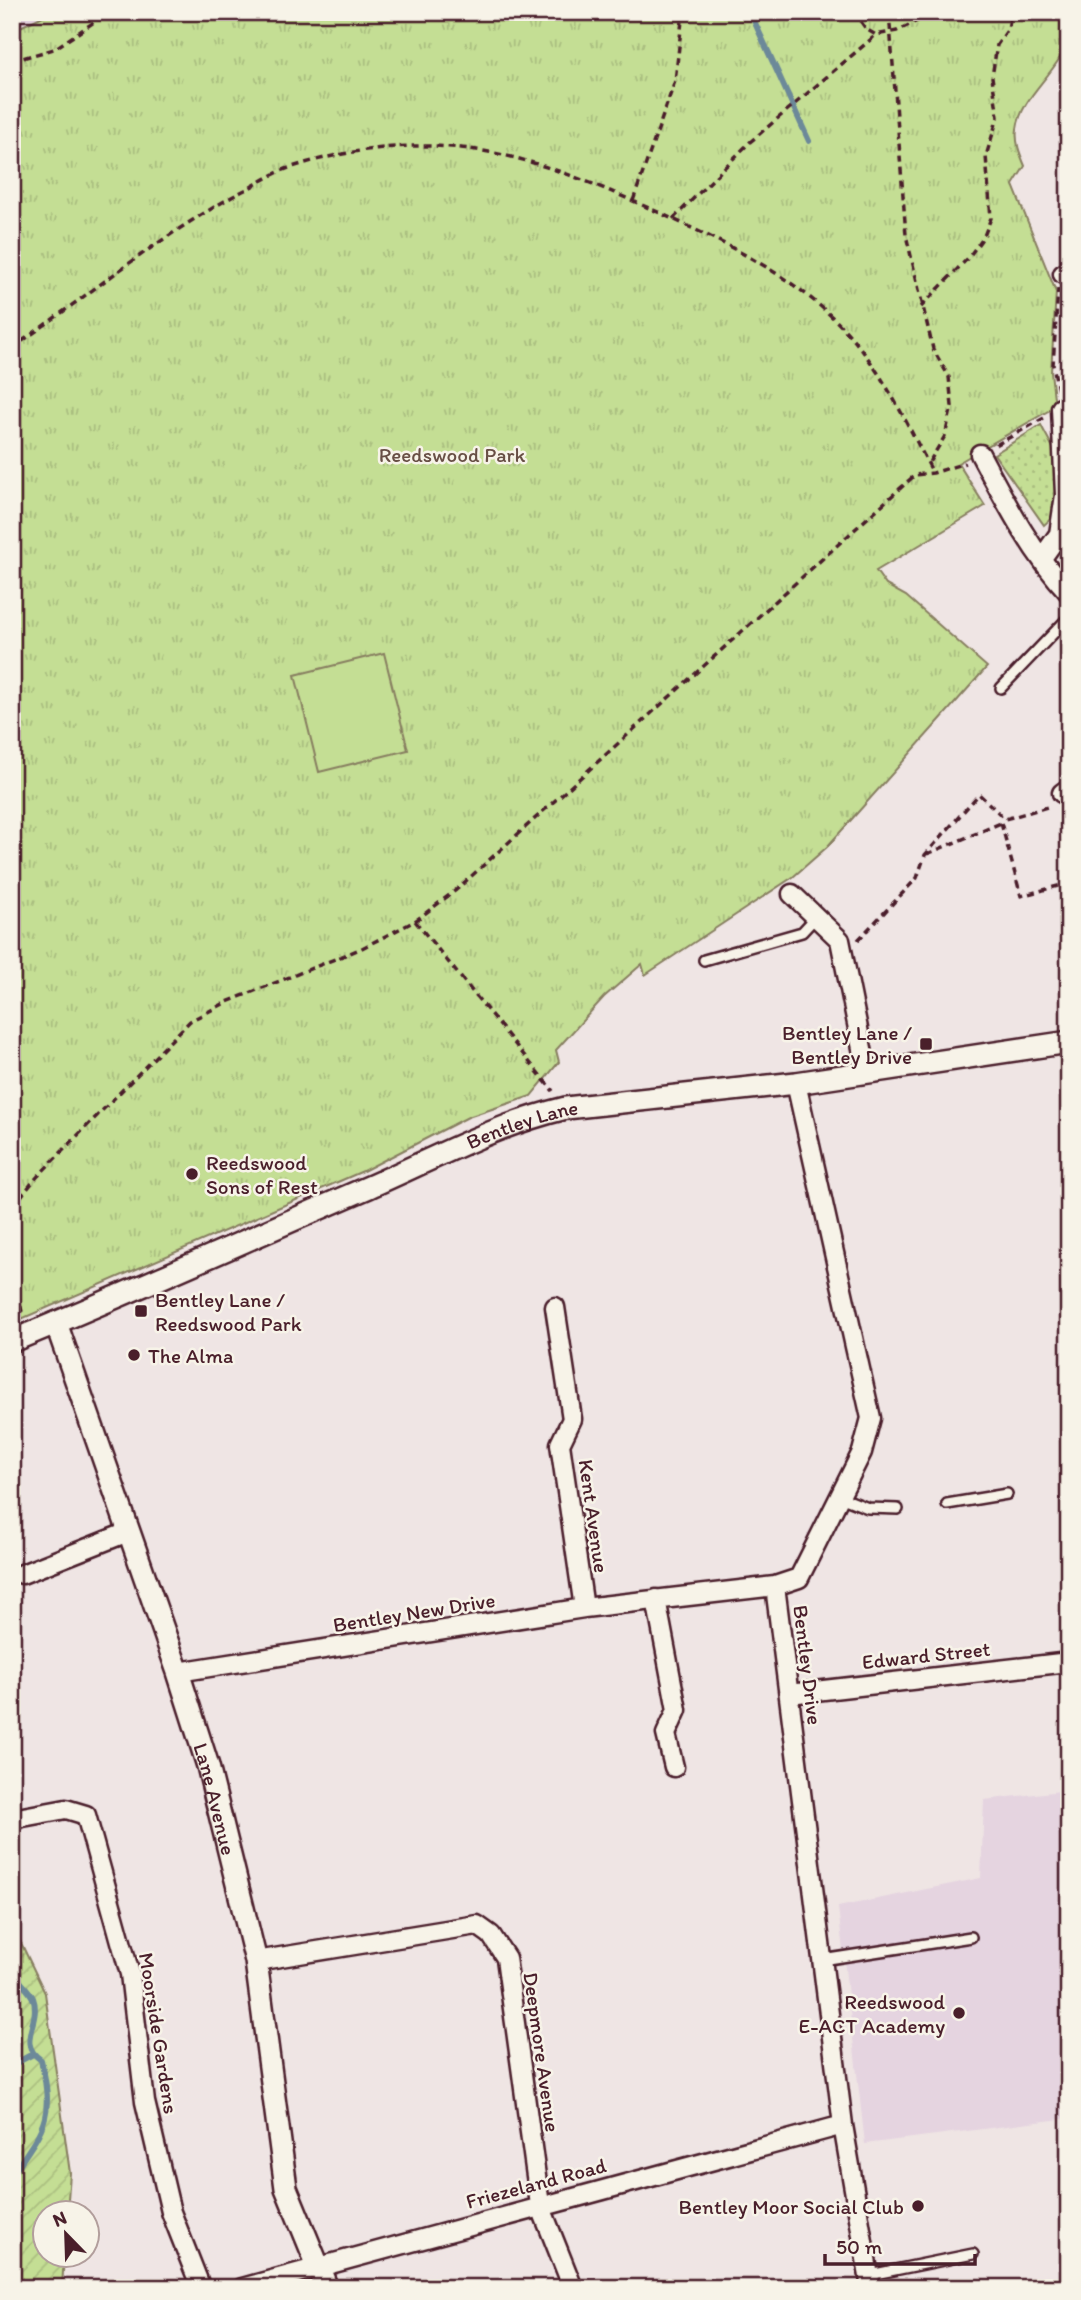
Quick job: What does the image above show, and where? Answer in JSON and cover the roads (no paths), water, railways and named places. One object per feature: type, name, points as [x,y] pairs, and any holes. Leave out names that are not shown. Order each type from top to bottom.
[{"type":"street","points":[[1042,558],[1059,534],[1065,495],[1061,408]]},
{"type":"street","points":[[980,454],[1042,558],[1069,593]]},
{"type":"street","points":[[792,894],[840,940],[867,1073]]},
{"type":"street","name":"Bentley Lane","points":[[20,1338],[374,1184],[488,1131],[566,1108],[796,1083],[1069,1042]]},
{"type":"street","name":"Bentley Drive","points":[[796,1083],[871,1418],[862,1452],[799,1578],[775,1586],[843,2125],[870,2281]]},
{"type":"street","name":"Kent Avenue","points":[[555,1307],[572,1419],[560,1444],[584,1608]]},
{"type":"street","name":"Lane Avenue","points":[[56,1323],[178,1672],[208,1766],[256,1961],[286,2189],[327,2288]]},
{"type":"street","points":[[22,1574],[128,1532]]},
{"type":"street","name":"Bentley New Drive","points":[[178,1672],[584,1608],[775,1586]]},
{"type":"street","points":[[656,1599],[677,1710],[666,1734],[674,1767]]},
{"type":"street","name":"Edward Street","points":[[789,1694],[1069,1662]]},
{"type":"street","name":"Moorside Gardens","points":[[12,1819],[66,1809],[86,1815],[130,1975],[145,2102],[171,2212],[201,2288]]},
{"type":"street","name":"Deepmore Avenue","points":[[256,1961],[477,1926],[491,1935],[506,1958],[540,2205],[573,2288]]},
{"type":"street","name":"Friezeland Road","points":[[242,2288],[317,2265],[843,2125]]},
{"type":"lane","points":[[1001,688],[1069,617]]},
{"type":"lane","points":[[704,960],[802,932],[816,917]]},
{"type":"lane","points":[[947,1504],[1007,1494]]},
{"type":"lane","points":[[840,1497],[868,1508],[898,1509]]},
{"type":"lane","points":[[822,1960],[971,1937]]},
{"type":"lane","points":[[870,2281],[970,2255],[964,2245]]},
{"type":"waterway","points":[[750,12],[809,141]]},
{"type":"waterway","points":[[12,1971],[33,1998],[35,2007],[29,2039],[30,2046],[41,2060],[47,2096],[44,2122],[12,2175]]},
{"type":"waterway","points":[[12,2065],[33,2054]]},
{"type":"place","name":"Bentley Lane / Bentley Drive","points":[[926,1044]]},
{"type":"place","name":"Reedswood Sons of Rest","points":[[192,1174]]},
{"type":"place","name":"Bentley Lane / Reedswood Park","points":[[141,1311]]},
{"type":"place","name":"The Alma","points":[[134,1355]]},
{"type":"place","name":"Reedswood E-ACT Academy","points":[[959,2013]]},
{"type":"place","name":"Bentley Moor Social Club","points":[[918,2206]]},
{"type":"park label","name":"Reedswood Park","points":[[452,454]]}]
